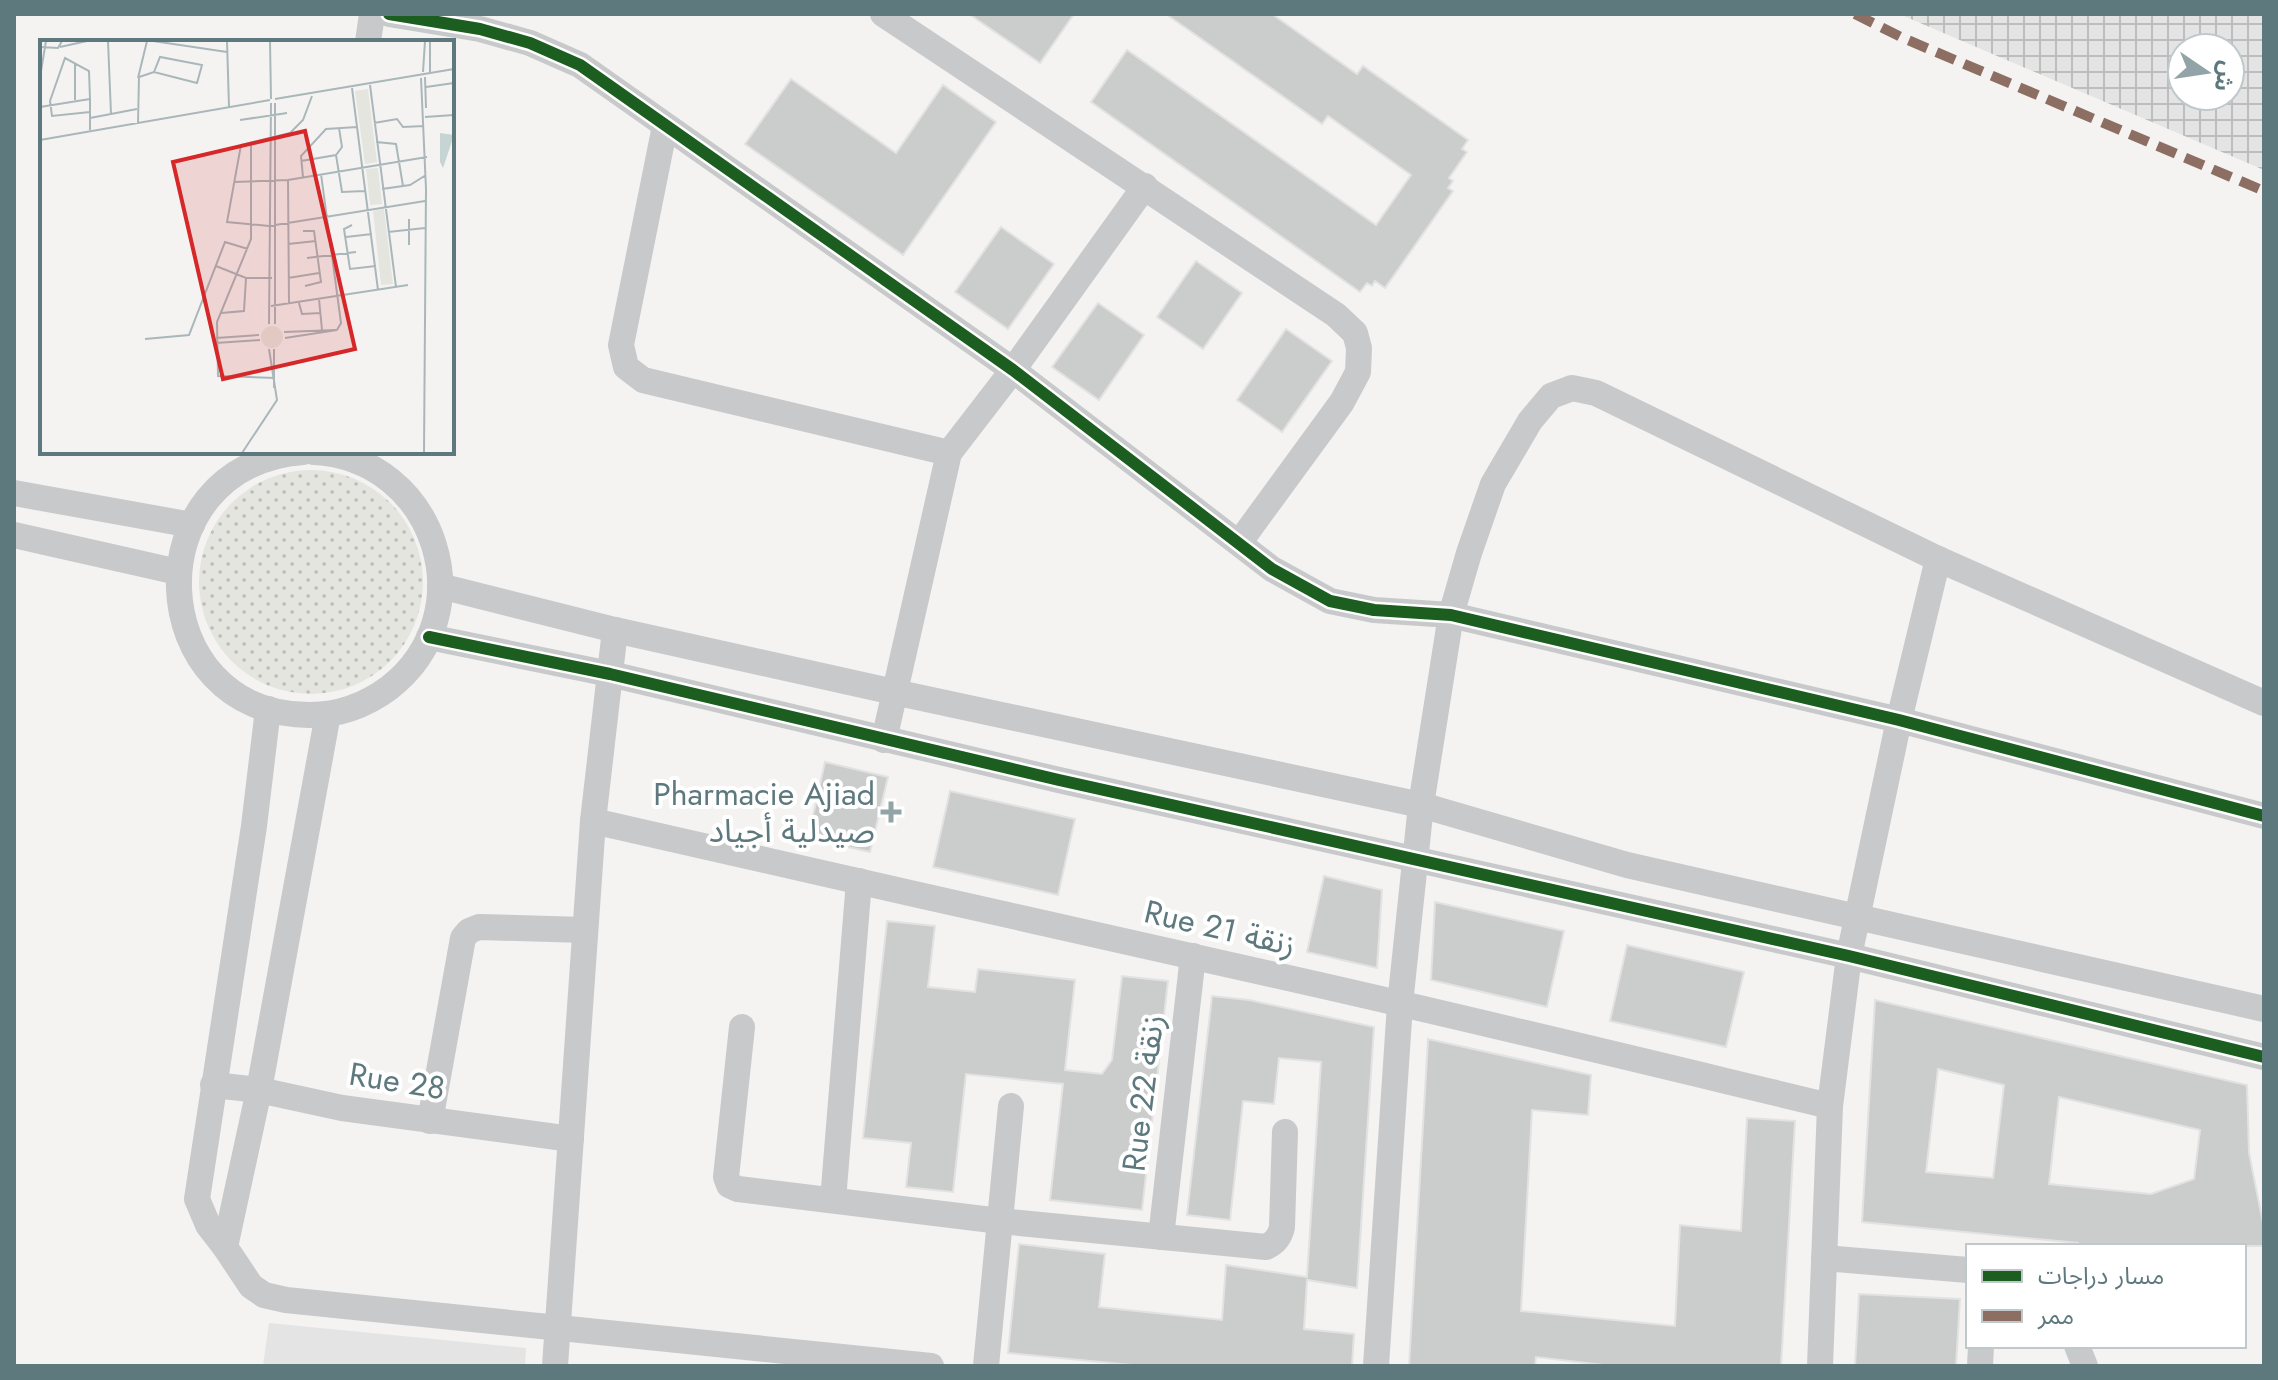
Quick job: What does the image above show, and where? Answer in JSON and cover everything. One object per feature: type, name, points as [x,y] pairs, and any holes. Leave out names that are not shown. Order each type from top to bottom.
[{"type":"street","points":[[368,40],[372,14]]},
{"type":"street","points":[[389,14],[420,31],[480,29],[530,43],[580,65],[1013,370],[1272,569],[1330,601],[1374,610],[1451,615],[1899,720],[2264,816]]},
{"type":"street","points":[[883,14],[1336,315],[1355,333],[1359,348],[1358,372],[1342,402],[1239,543]]},
{"type":"street","points":[[665,126],[621,345],[626,367],[643,380],[949,453]]},
{"type":"street","points":[[884,740],[949,453],[1013,370],[1145,186]]},
{"type":"street","points":[[1376,1366],[1400,1004],[1421,805],[1451,615],[1493,484],[1530,421],[1551,396],[1572,388],[1596,393],[1938,559],[2264,703]]},
{"type":"street","points":[[289,454],[260,461],[233,477],[209,498],[192,525],[181,556],[178,588],[188,635],[204,663],[226,686],[253,703],[298,715],[342,711],[370,701],[394,684],[414,663],[429,637],[437,612],[440,586],[436,549],[422,516],[411,500],[385,476],[353,456]]},
{"type":"street","points":[[14,493],[192,525]]},
{"type":"street","points":[[14,535],[178,572]]},
{"type":"street","points":[[1820,1366],[1830,1106],[1849,956],[1899,720],[1938,559]]},
{"type":"street","points":[[440,586],[615,630],[1421,805],[1627,865],[2264,1009]]},
{"type":"street","points":[[555,1366],[593,821],[615,630]]},
{"type":"street","points":[[429,637],[610,674],[884,740],[1849,956],[2264,1057]]},
{"type":"street","points":[[268,709],[254,826],[197,1199],[208,1225],[251,1286],[264,1295],[286,1300],[931,1366]]},
{"type":"street","points":[[225,1247],[259,1090],[328,714]]},
{"type":"street","name":"Rue 21 زنقة","points":[[593,821],[1193,956],[1830,1106]]},
{"type":"street","points":[[833,1200],[859,881]]},
{"type":"street","points":[[430,1121],[463,938],[479,927],[585,930]]},
{"type":"street","name":"Rue 22 زنقة","points":[[1161,1237],[1193,956]]},
{"type":"street","points":[[742,1027],[726,1177],[729,1185],[738,1189],[1000,1221],[1266,1247],[1278,1238],[1282,1227],[1285,1132]]},
{"type":"street","points":[[2264,1049],[2264,1067]]},
{"type":"street","name":"Rue 28","points":[[213,1085],[259,1090],[342,1108],[571,1139]]},
{"type":"street","points":[[986,1366],[1011,1106]]},
{"type":"street","points":[[1824,1258],[1966,1270]]},
{"type":"shaded area","points":[[1899,14],[2264,14],[2264,170]]},
{"type":"shaded area","points":[[311,470],[333,472],[354,479],[390,503],[414,539],[421,560],[421,604],[414,625],[390,661],[354,685],[333,692],[311,694],[289,692],[268,685],[232,661],[208,625],[201,604],[199,582],[201,560],[208,539],[232,503],[268,479],[289,472]]},
{"type":"shaded area","points":[[269,1323],[526,1348],[525,1366],[263,1366]]},
{"type":"building","points":[[969,14],[1074,14],[1040,63]]},
{"type":"building","points":[[1166,14],[1272,14],[1357,74],[1363,66],[1468,140],[1462,149],[1467,152],[1449,178],[1453,181],[1448,188],[1453,191],[1385,288],[1375,281],[1372,286],[1367,283],[1360,292],[1091,102],[1127,50],[1376,225],[1411,175],[1328,116],[1322,124]]},
{"type":"building","points":[[791,79],[896,153],[943,85],[996,122],[903,255],[745,144]]},
{"type":"building","points":[[1001,227],[1054,264],[1008,329],[955,292]]},
{"type":"building","points":[[1196,261],[1242,293],[1203,349],[1157,317]]},
{"type":"building","points":[[1098,303],[1144,335],[1099,400],[1052,367]]},
{"type":"building","points":[[1286,329],[1332,361],[1282,432],[1237,400]]},
{"type":"building","points":[[825,762],[888,777],[870,852],[808,838]]},
{"type":"building","points":[[950,791],[1075,819],[1058,895],[933,867]]},
{"type":"building","points":[[1324,876],[1382,890],[1377,968],[1307,952]]},
{"type":"building","points":[[1435,902],[1564,931],[1547,1007],[1431,980]]},
{"type":"building","points":[[887,921],[935,926],[928,987],[975,992],[978,969],[1075,980],[1065,1070],[1102,1074],[1112,1060],[1122,976],[1168,981],[1142,1210],[1050,1200],[1063,1084],[966,1074],[953,1192],[906,1187],[911,1143],[863,1138]]},
{"type":"building","points":[[1627,945],[1744,972],[1726,1047],[1610,1021]]},
{"type":"building","points":[[1212,996],[1249,1000],[1374,1027],[1357,1288],[1307,1280],[1304,1329],[1354,1334],[1352,1366],[1142,1366],[1008,1353],[1019,1244],[1105,1254],[1099,1307],[1222,1320],[1226,1265],[1307,1277],[1321,1062],[1279,1058],[1274,1104],[1243,1101],[1230,1220],[1187,1215]]},
{"type":"building","points":[[1875,1000],[2247,1085],[2249,1153],[2264,1228],[2264,1246],[2078,1243],[1862,1222]],"holes":[[[1938,1069],[2004,1085],[1993,1178],[1926,1172]],[[2059,1097],[2200,1130],[2194,1179],[2151,1194],[2049,1184]]]},
{"type":"building","points":[[1428,1039],[1591,1075],[1588,1115],[1532,1110],[1521,1311],[1675,1326],[1680,1225],[1741,1231],[1747,1118],[1795,1121],[1781,1366],[1612,1366],[1536,1357],[1535,1366],[1409,1366]]},
{"type":"building","points":[[1859,1294],[1960,1299],[1956,1366],[1855,1366]]},
{"type":"marked path","points":[[1855,14],[1903,38],[2264,191]]},
{"type":"cycle path","points":[[389,14],[480,29],[530,43],[580,65],[1013,370],[1272,569],[1330,601],[1374,610],[1451,615],[1899,720],[2264,816]]},
{"type":"cycle path","points":[[429,637],[610,674],[1059,780],[1849,956],[2264,1057]]},
{"type":"place","name":"Pharmacie Ajiad صيدلية أجياد","points":[[891,812]]}]
